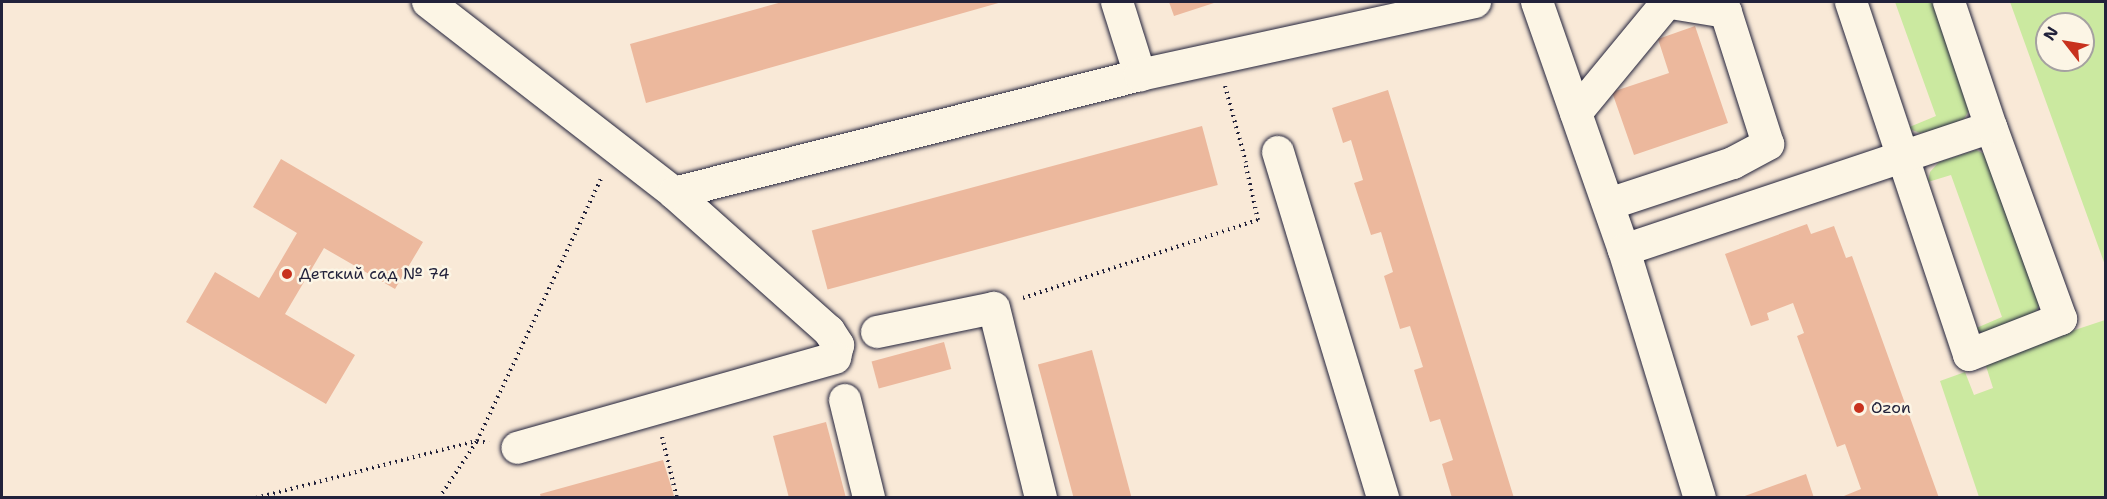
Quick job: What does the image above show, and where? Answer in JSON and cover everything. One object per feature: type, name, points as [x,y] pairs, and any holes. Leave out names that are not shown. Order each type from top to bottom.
[{"type":"street","points":[[428,2],[674,193],[829,331],[838,345],[835,358],[518,448]]},
{"type":"street","points":[[1117,2],[1140,75]]},
{"type":"street","points":[[674,193],[1140,75],[1475,2]]},
{"type":"street","points":[[1537,2],[1609,204],[1700,498]]},
{"type":"street","points":[[1851,2],[1969,355],[2061,319],[1991,127],[1949,2]]},
{"type":"street","points":[[1576,113],[1665,3],[1726,12],[1768,144],[1733,163],[1609,204]]},
{"type":"street","points":[[1624,250],[1991,127]]},
{"type":"street","points":[[1278,152],[1383,498]]},
{"type":"street","points":[[877,332],[994,308],[1041,498]]},
{"type":"street","points":[[845,400],[869,498]]},
{"type":"path","points":[[994,308],[1258,220],[1218,58]]},
{"type":"path","points":[[440,498],[477,441],[615,147]]},
{"type":"path","points":[[1245,162],[1278,152]]},
{"type":"path","points":[[655,409],[677,498]]},
{"type":"path","points":[[256,498],[477,441]]},
{"type":"green space","points":[[1895,2],[1940,2],[1973,103],[1964,119],[1938,130],[1920,133],[1907,128],[1936,116]]},
{"type":"green space","points":[[2010,2],[2105,2],[2105,265],[2035,72],[2095,72],[2095,12],[2035,12],[2035,71]]},
{"type":"green space","points":[[1976,150],[1991,157],[2040,304],[2031,320],[1986,334],[1974,329],[2002,317],[1951,175],[1928,182],[1930,172],[1939,162]]},
{"type":"green space","points":[[2105,320],[2105,497],[1979,497],[1940,381],[1965,372],[1974,395],[1993,388],[1984,360]]},
{"type":"building","points":[[782,2],[1002,2],[646,103],[630,44]]},
{"type":"building","points":[[1169,2],[1217,2],[1174,16]]},
{"type":"building","points":[[1695,26],[1728,123],[1634,155],[1612,92],[1669,73],[1658,39]]},
{"type":"building","points":[[1388,90],[1514,498],[1452,498],[1442,464],[1453,460],[1440,419],[1430,422],[1414,370],[1423,367],[1410,326],[1400,329],[1384,276],[1393,272],[1381,232],[1371,235],[1354,183],[1363,180],[1351,140],[1343,143],[1332,108]]},
{"type":"building","points":[[1202,126],[1218,185],[828,289],[812,231]]},
{"type":"building","points":[[281,159],[423,242],[395,289],[324,248],[285,314],[355,355],[326,404],[186,322],[215,272],[259,298],[297,233],[253,207]]},
{"type":"building","points":[[1807,224],[1811,234],[1834,226],[1846,258],[1852,256],[1939,498],[1839,498],[1861,489],[1845,444],[1837,447],[1797,336],[1804,333],[1793,303],[1767,313],[1769,320],[1751,326],[1725,254]]},
{"type":"building","points":[[944,342],[951,369],[879,388],[872,361]]},
{"type":"building","points":[[1092,350],[1132,498],[1074,498],[1038,364]]},
{"type":"building","points":[[826,422],[846,498],[789,498],[773,436]]},
{"type":"building","points":[[663,460],[674,496],[541,498],[540,494]]},
{"type":"building","points":[[1806,474],[1814,498],[1742,498],[1742,497]]},
{"type":"place","name":"Детский сад № 74","points":[[287,274]]},
{"type":"place","name":"Ozon","points":[[1859,408]]}]
